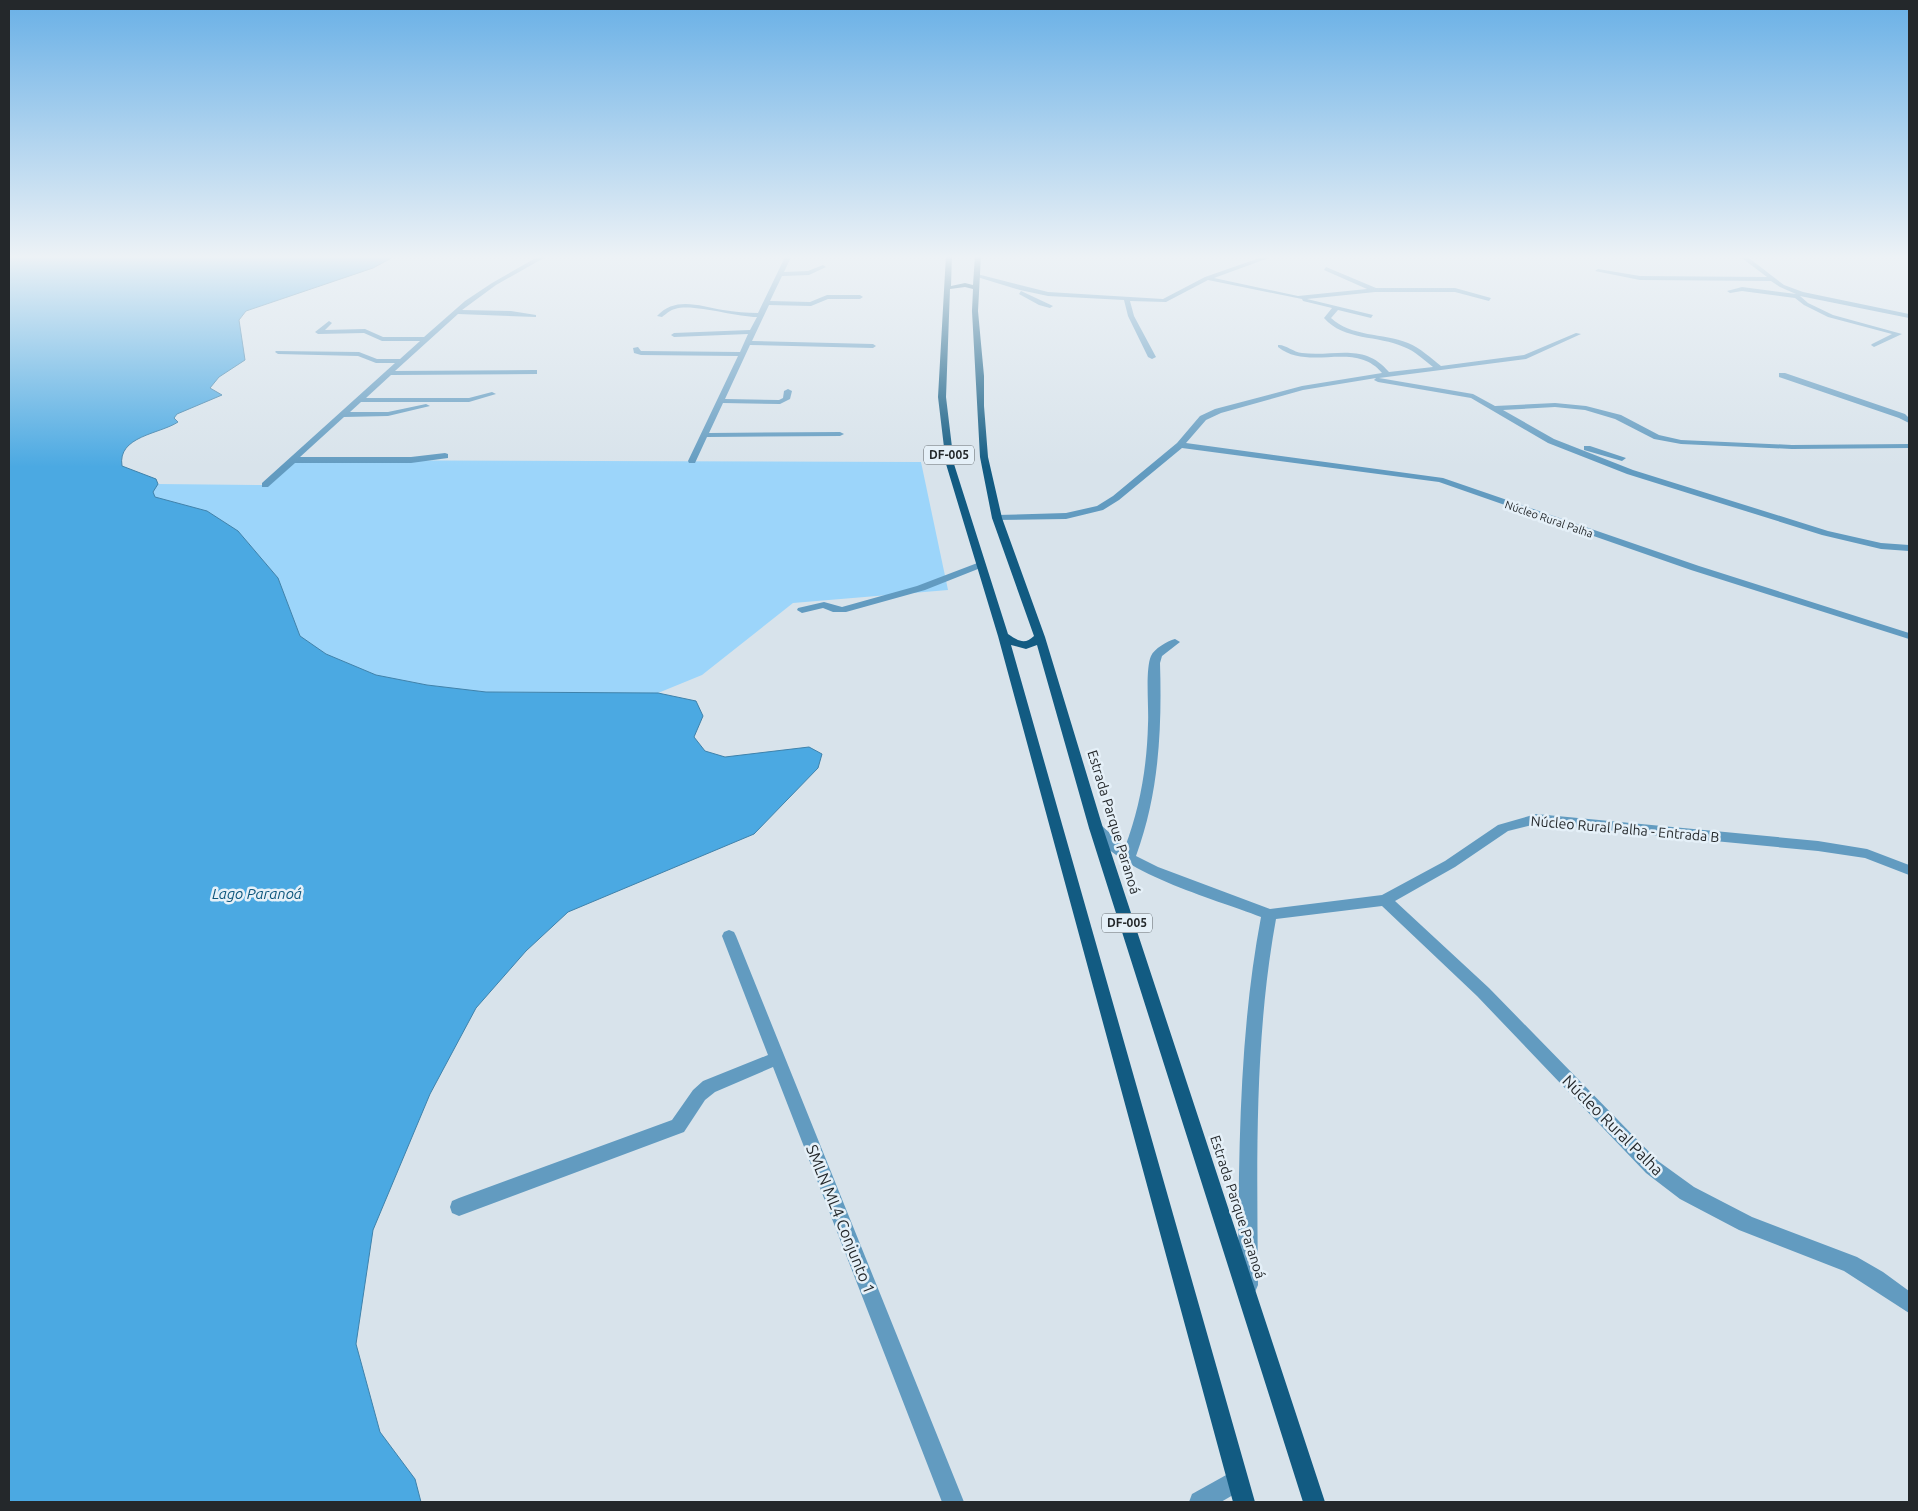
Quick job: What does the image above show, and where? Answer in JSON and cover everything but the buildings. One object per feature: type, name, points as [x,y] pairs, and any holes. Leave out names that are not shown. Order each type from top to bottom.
[{"type":"main road","name":"DF-005","points":[[945,326],[942,397],[944,422],[958,496],[1003,636],[1244,1502]]},
{"type":"main road","name":"Estrada Parque Paranoá","points":[[976,326],[984,457],[997,518],[1040,637],[1096,828],[1248,1293],[1314,1502]]},
{"type":"main road","points":[[1003,636],[1017,645],[1024,646],[1031,645],[1040,637]]},
{"type":"street","points":[[325,326],[318,332],[365,331],[382,338],[426,339]]},
{"type":"street","points":[[265,485],[441,326]]},
{"type":"street","points":[[692,461],[756,326]]},
{"type":"street","points":[[1136,326],[1152,357]]},
{"type":"street","points":[[1339,326],[1359,333],[1404,344],[1438,367]]},
{"type":"street","points":[[1867,326],[1899,334]]},
{"type":"street","points":[[674,335],[753,332]]},
{"type":"street","points":[[1874,345],[1899,334],[1909,332]]},
{"type":"street","points":[[997,518],[1066,516],[1100,508],[1116,498],[1180,445],[1203,418],[1218,411],[1302,388],[1387,374],[1526,357],[1578,334]]},
{"type":"street","points":[[748,343],[873,346]]},
{"type":"street","points":[[1280,346],[1293,355],[1357,352],[1382,367],[1387,374]]},
{"type":"street","points":[[636,348],[636,352],[641,353],[744,354]]},
{"type":"street","points":[[278,352],[359,354],[376,361],[402,361]]},
{"type":"street","points":[[390,373],[534,372]]},
{"type":"street","points":[[1782,375],[1902,416],[1909,421]]},
{"type":"street","points":[[1365,379],[1469,394],[1551,441],[1671,486],[1825,533],[1881,546],[1909,548]]},
{"type":"street","points":[[721,401],[780,402],[786,399],[788,391]]},
{"type":"street","points":[[359,400],[469,400],[492,394]]},
{"type":"street","points":[[342,415],[381,414],[429,405],[446,404]]},
{"type":"street","points":[[1494,408],[1555,405],[1586,408],[1618,417],[1657,437],[1681,442],[1792,447],[1909,446]]},
{"type":"street","points":[[1506,415],[1564,440],[1622,458]]},
{"type":"street","points":[[704,435],[840,434]]},
{"type":"street","name":"Núcleo Rural Palha","points":[[1180,445],[1440,480],[1695,568],[1909,636]]},
{"type":"street","points":[[293,460],[412,460],[445,456]]},
{"type":"street","points":[[802,610],[824,605],[842,610],[921,588],[980,565]]},
{"type":"street","points":[[1128,858],[1139,831],[1149,792],[1156,730],[1154,663],[1158,654],[1175,642]]},
{"type":"street","name":"Núcleo Rural Palha - Entrada B","points":[[1096,828],[1128,858],[1186,884],[1269,914],[1385,900],[1450,864],[1503,828],[1536,819],[1818,846],[1866,854],[1909,870]]},
{"type":"street","name":"Núcleo Rural Palha","points":[[1385,900],[1483,992],[1652,1167],[1686,1193],[1746,1224],[1850,1264],[1876,1279],[1909,1303]]},
{"type":"street","points":[[1248,1293],[1252,1039],[1259,964],[1269,914]]},
{"type":"street","name":"SMLN ML4 Conjunto 1","points":[[729,936],[953,1502]]},
{"type":"street","points":[[458,1207],[678,1126],[688,1117],[694,1102],[707,1087],[777,1058]]},
{"type":"street","points":[[1200,1502],[1237,1480]]},
{"type":"shaded area","points":[[293,460],[921,462],[948,590],[793,603],[702,675],[658,693],[486,692],[427,685],[376,675],[326,654],[300,636],[278,578],[238,531],[207,511],[155,497],[153,492],[158,484],[265,485]]},
{"type":"water","name":"Lago Paranoá","points":[[9,326],[240,326],[245,360],[219,377],[210,388],[222,395],[177,414],[174,418],[178,422],[133,442],[126,448],[122,456],[122,466],[156,479],[158,484],[153,492],[155,497],[207,511],[238,531],[278,578],[300,636],[326,654],[376,675],[427,685],[486,692],[658,693],[696,701],[703,716],[694,737],[705,751],[725,757],[809,747],[822,754],[818,768],[754,834],[568,912],[526,951],[476,1008],[430,1094],[373,1230],[356,1344],[380,1432],[415,1479],[421,1502],[9,1502]]}]
